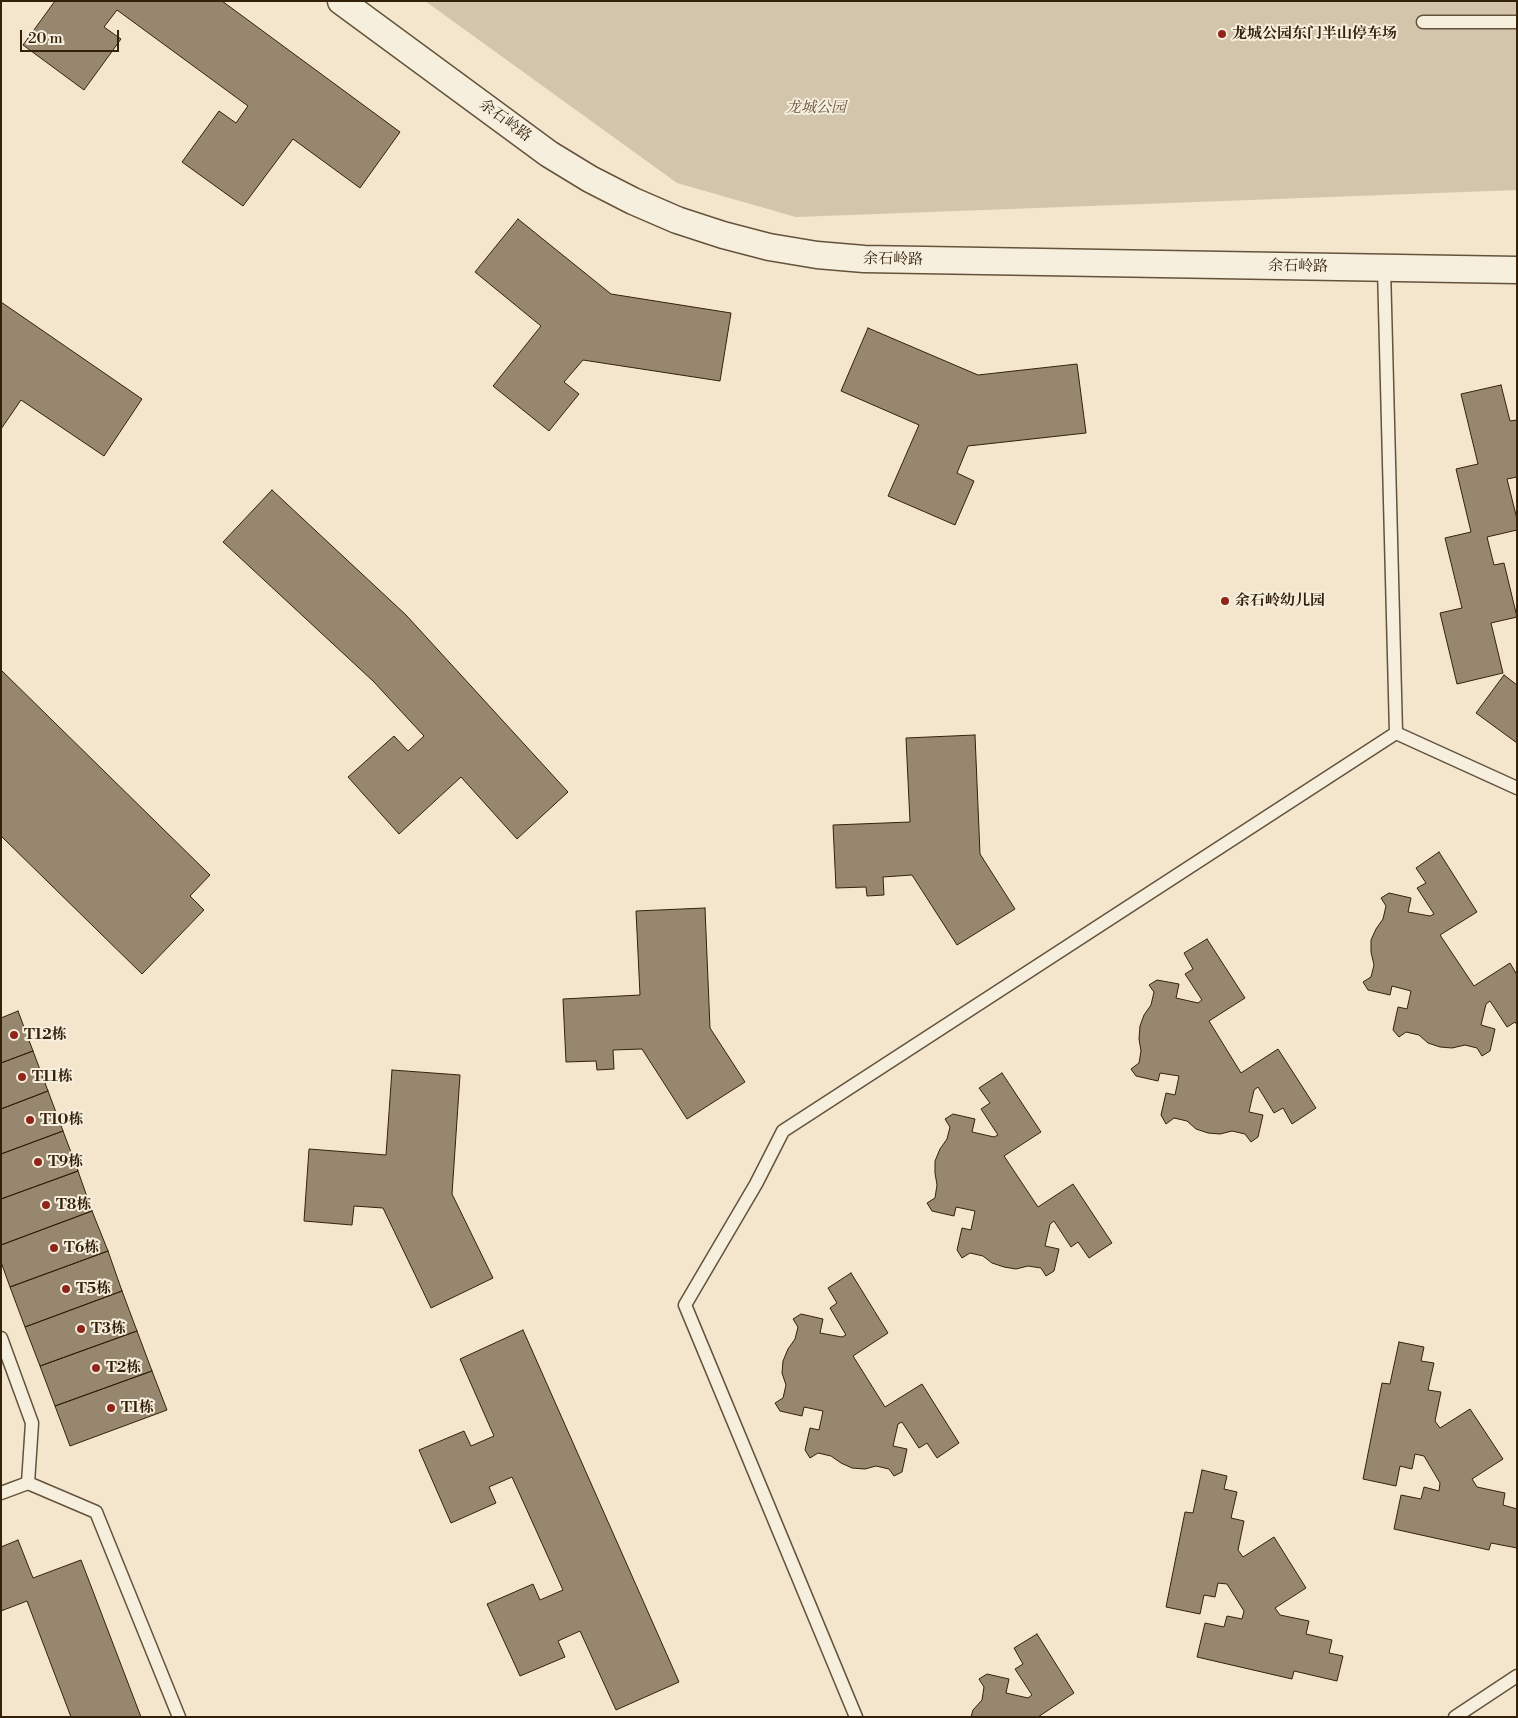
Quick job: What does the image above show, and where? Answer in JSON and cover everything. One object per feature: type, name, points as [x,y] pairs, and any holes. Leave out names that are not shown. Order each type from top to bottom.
[{"type":"street","name":"余石岭路","points":[[341,1],[549,154],[590,179],[632,201],[677,220],[760,245],[817,255],[864,259],[1517,270]]},
{"type":"lane","points":[[1423,22],[1517,22]]},
{"type":"lane","points":[[1384,268],[1396,733]]},
{"type":"lane","points":[[1396,733],[1517,788]]},
{"type":"lane","points":[[856,1717],[685,1305],[756,1184],[783,1131],[1396,733]]},
{"type":"lane","points":[[1,1338],[32,1423],[28,1484]]},
{"type":"lane","points":[[1,1493],[28,1484],[96,1512],[179,1717]]},
{"type":"lane","points":[[1455,1717],[1517,1676]]},
{"type":"green space","name":"龙城公园","points":[[425,1],[1517,1],[1517,190],[796,217],[677,183]]},
{"type":"building","points":[[55,1],[222,1],[400,132],[360,188],[293,139],[243,206],[182,162],[219,111],[236,123],[248,106],[117,10],[104,27],[121,39],[84,90],[23,45]]},
{"type":"building","points":[[518,219],[611,294],[731,313],[720,381],[583,360],[564,382],[579,394],[549,431],[493,386],[541,326],[475,272]]},
{"type":"building","points":[[1,302],[142,399],[104,456],[21,400],[1,429]]},
{"type":"building","points":[[868,328],[978,375],[1077,364],[1086,433],[968,446],[957,473],[974,481],[955,525],[888,496],[919,425],[841,391]]},
{"type":"building","points":[[1501,385],[1510,421],[1517,420],[1517,477],[1507,479],[1517,519],[1517,530],[1487,537],[1494,565],[1504,563],[1517,617],[1491,623],[1503,673],[1457,684],[1440,613],[1462,608],[1445,538],[1471,532],[1456,469],[1478,464],[1461,394]]},
{"type":"building","points":[[272,490],[406,615],[568,792],[517,839],[461,777],[399,834],[348,777],[394,736],[408,751],[424,736],[373,681],[223,542]]},
{"type":"building","points":[[1,670],[210,875],[190,896],[204,910],[142,974],[1,836]]},
{"type":"building","points":[[1504,675],[1517,685],[1517,743],[1476,713]]},
{"type":"building","points":[[975,735],[980,854],[1015,909],[957,945],[912,875],[883,877],[884,895],[867,896],[866,887],[836,888],[833,825],[910,822],[906,738]]},
{"type":"building","points":[[1439,852],[1477,912],[1440,935],[1474,986],[1510,963],[1517,975],[1517,1025],[1515,1022],[1507,1027],[1490,1001],[1486,1004],[1481,1025],[1495,1029],[1490,1051],[1482,1056],[1477,1048],[1465,1045],[1452,1048],[1440,1047],[1428,1043],[1419,1035],[1406,1032],[1399,1037],[1393,1030],[1398,1007],[1407,1009],[1411,991],[1392,986],[1390,995],[1368,990],[1363,982],[1371,977],[1374,965],[1371,940],[1383,919],[1386,906],[1381,898],[1389,893],[1411,898],[1408,912],[1430,916],[1434,914],[1417,888],[1426,883],[1416,868]]},
{"type":"building","points":[[705,908],[710,1028],[745,1082],[687,1119],[642,1049],[613,1050],[614,1069],[597,1070],[596,1061],[566,1062],[563,999],[640,995],[636,911]]},
{"type":"building","points":[[1207,939],[1245,998],[1209,1021],[1241,1073],[1278,1049],[1316,1108],[1292,1124],[1283,1108],[1274,1113],[1258,1087],[1254,1090],[1249,1112],[1263,1115],[1258,1137],[1251,1142],[1245,1134],[1232,1131],[1220,1134],[1208,1133],[1196,1129],[1187,1121],[1174,1118],[1166,1124],[1161,1115],[1166,1093],[1175,1095],[1179,1076],[1160,1073],[1158,1081],[1136,1076],[1131,1069],[1139,1063],[1141,1051],[1139,1039],[1140,1026],[1144,1015],[1151,1005],[1154,992],[1149,985],[1157,980],[1179,984],[1176,998],[1198,1003],[1202,1000],[1185,974],[1193,969],[1184,953]]},
{"type":"building","name":"T12栋","points":[[18,1011],[33,1051],[1,1063],[1,1018]]},
{"type":"building","name":"T11栋","points":[[33,1051],[48,1091],[1,1109],[1,1063]]},
{"type":"building","points":[[392,1070],[460,1075],[452,1194],[493,1278],[431,1308],[383,1208],[354,1206],[352,1225],[304,1221],[309,1149],[386,1155]]},
{"type":"building","points":[[1002,1073],[1041,1132],[1004,1156],[1038,1207],[1073,1184],[1112,1243],[1089,1258],[1078,1242],[1071,1247],[1054,1221],[1050,1224],[1045,1246],[1059,1249],[1054,1271],[1046,1276],[1041,1268],[1028,1266],[1016,1269],[1004,1267],[992,1263],[983,1256],[970,1253],[962,1258],[957,1250],[962,1228],[971,1230],[975,1211],[956,1207],[954,1216],[932,1211],[927,1203],[935,1198],[937,1185],[935,1161],[947,1139],[950,1127],[945,1119],[953,1114],[975,1119],[972,1132],[994,1137],[998,1135],[981,1109],[990,1103],[979,1088]]},
{"type":"building","name":"T10栋","points":[[48,1091],[63,1131],[1,1154],[1,1109]]},
{"type":"building","name":"T9栋","points":[[63,1131],[78,1171],[1,1199],[1,1154]]},
{"type":"building","name":"T8栋","points":[[78,1171],[92,1211],[1,1245],[1,1199]]},
{"type":"building","name":"T6栋","points":[[92,1211],[108,1251],[10,1287],[1,1262],[1,1245]]},
{"type":"building","name":"T5栋","points":[[108,1251],[122,1291],[25,1327],[10,1287]]},
{"type":"building","points":[[851,1273],[888,1333],[853,1356],[885,1407],[922,1384],[959,1443],[937,1458],[927,1443],[919,1448],[902,1422],[898,1424],[893,1446],[907,1449],[902,1472],[894,1476],[889,1469],[876,1466],[865,1469],[852,1468],[831,1456],[818,1453],[810,1458],[805,1450],[810,1428],[819,1430],[823,1411],[804,1407],[802,1416],[780,1411],[775,1403],[783,1398],[786,1385],[782,1373],[783,1361],[795,1339],[798,1327],[793,1319],[801,1314],[823,1319],[820,1333],[842,1337],[846,1335],[830,1308],[837,1303],[828,1288]]},
{"type":"building","name":"T3栋","points":[[122,1291],[137,1331],[40,1366],[25,1327]]},
{"type":"building","points":[[523,1330],[679,1682],[616,1710],[580,1631],[558,1641],[565,1657],[520,1676],[487,1604],[533,1584],[540,1600],[563,1590],[512,1477],[489,1487],[496,1503],[451,1523],[419,1450],[464,1431],[471,1446],[494,1436],[460,1359]]},
{"type":"building","name":"T2栋","points":[[137,1331],[152,1371],[55,1406],[40,1366]]},
{"type":"building","points":[[1399,1342],[1424,1347],[1421,1361],[1434,1363],[1428,1390],[1441,1392],[1435,1421],[1440,1428],[1470,1409],[1503,1459],[1472,1479],[1477,1487],[1505,1493],[1503,1505],[1517,1509],[1517,1548],[1491,1543],[1489,1550],[1394,1529],[1401,1495],[1421,1499],[1424,1487],[1439,1491],[1440,1483],[1424,1456],[1415,1454],[1412,1469],[1400,1466],[1396,1486],[1363,1479],[1382,1383],[1390,1384]]},
{"type":"building","name":"T1栋","points":[[152,1371],[167,1410],[70,1446],[55,1406]]},
{"type":"building","points":[[1202,1470],[1227,1476],[1224,1489],[1237,1492],[1231,1518],[1244,1521],[1238,1550],[1243,1557],[1274,1537],[1306,1588],[1275,1608],[1280,1615],[1309,1621],[1306,1634],[1332,1640],[1329,1653],[1343,1656],[1337,1681],[1294,1671],[1292,1679],[1197,1657],[1205,1623],[1224,1627],[1227,1616],[1242,1619],[1244,1611],[1227,1584],[1218,1583],[1215,1597],[1204,1595],[1200,1614],[1166,1607],[1185,1512],[1193,1513]]},
{"type":"building","points":[[18,1540],[33,1578],[81,1560],[141,1717],[71,1717],[27,1601],[1,1611],[1,1547]]},
{"type":"building","points":[[1037,1634],[1074,1693],[1038,1717],[971,1717],[973,1710],[982,1700],[984,1687],[979,1679],[987,1674],[1009,1679],[1006,1693],[1028,1698],[1032,1695],[1015,1669],[1023,1664],[1014,1648]]},
{"type":"place","name":"龙城公园东门半山停车场","points":[[1222,34]]},
{"type":"place","name":"余石岭幼儿园","points":[[1225,601]]},
{"type":"place","name":"T12栋","points":[[14,1035]]},
{"type":"place","name":"T11栋","points":[[22,1077]]},
{"type":"place","name":"T10栋","points":[[30,1120]]},
{"type":"place","name":"T9栋","points":[[38,1162]]},
{"type":"place","name":"T8栋","points":[[46,1205]]},
{"type":"place","name":"T6栋","points":[[54,1248]]},
{"type":"place","name":"T5栋","points":[[66,1289]]},
{"type":"place","name":"T3栋","points":[[81,1329]]},
{"type":"place","name":"T2栋","points":[[96,1368]]},
{"type":"place","name":"T1栋","points":[[111,1408]]}]
